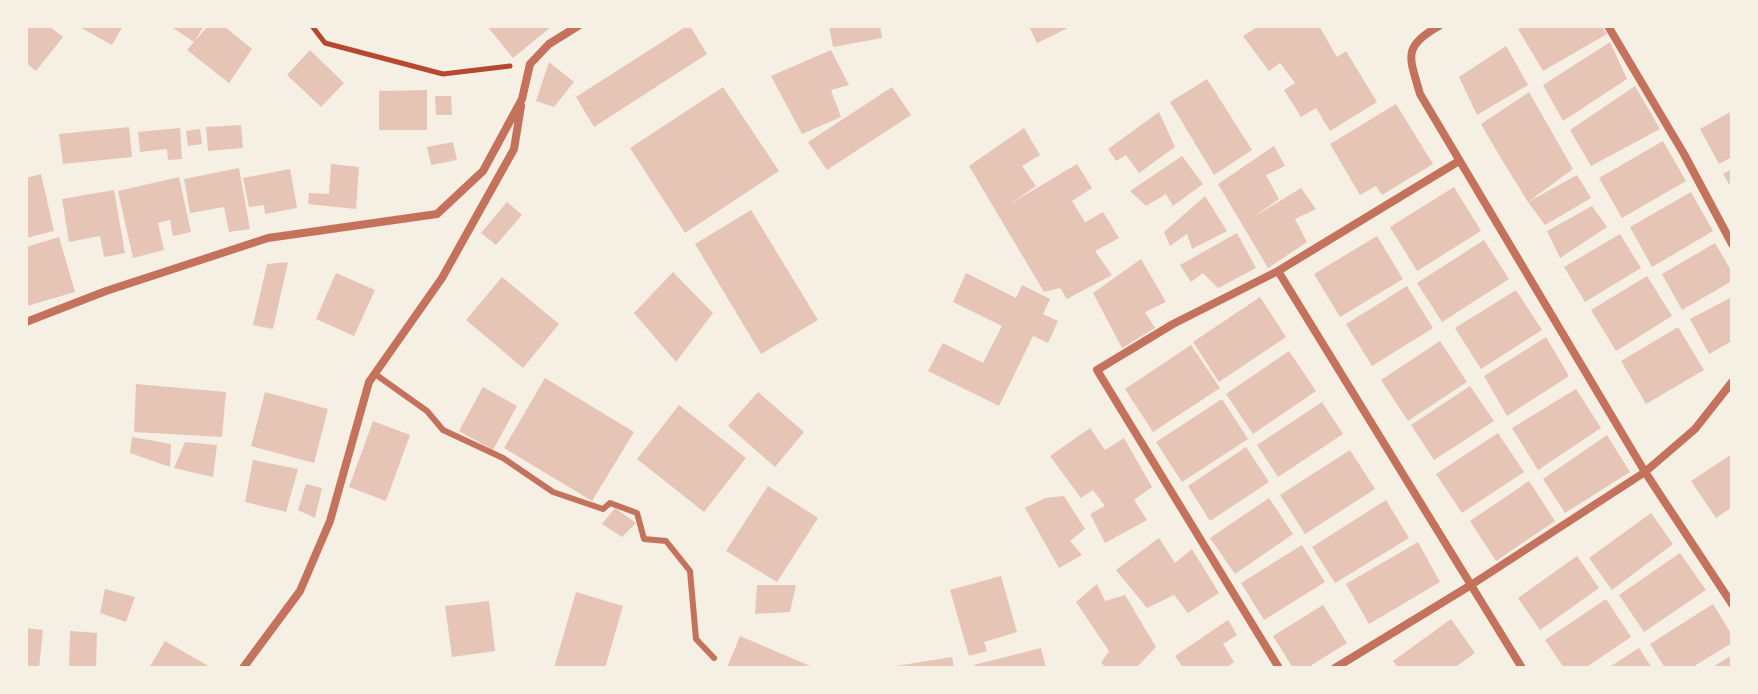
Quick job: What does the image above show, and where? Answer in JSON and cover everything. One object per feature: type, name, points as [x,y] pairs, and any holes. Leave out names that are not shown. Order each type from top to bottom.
[{"type":"street","points":[[243,668],[300,591],[330,521],[369,382],[442,278],[514,149],[530,64],[549,44],[578,26]]},
{"type":"street","points":[[1439,26],[1421,36],[1410,56],[1420,94],[1645,472],[1732,604]]},
{"type":"street","points":[[1608,26],[1684,154],[1732,244]]},
{"type":"street","points":[[26,322],[106,291],[268,238],[437,214],[483,171],[522,99]]},
{"type":"street","points":[[1279,668],[1097,370],[1173,324],[1278,271],[1459,161]]},
{"type":"street","points":[[1278,271],[1522,668]]},
{"type":"street","points":[[1335,668],[1471,585],[1645,472],[1695,429],[1732,382]]},
{"type":"lane","points":[[375,374],[427,411],[443,430],[503,458],[553,492],[603,509],[610,503],[637,513],[644,539],[666,541],[690,571],[696,639],[714,658]]},
{"type":"path","points":[[312,26],[325,43],[443,74],[530,64]]},
{"type":"building","points":[[26,26],[49,26],[63,37],[36,71],[26,63]]},
{"type":"building","points":[[78,26],[123,26],[112,45]]},
{"type":"building","points":[[170,26],[204,26],[194,42]]},
{"type":"building","points":[[208,26],[224,26],[252,49],[229,83],[187,50]]},
{"type":"building","points":[[487,26],[552,26],[513,58]]},
{"type":"building","points":[[690,26],[707,54],[594,127],[576,97]]},
{"type":"building","points":[[829,26],[880,26],[882,38],[833,47]]},
{"type":"building","points":[[1029,26],[1072,26],[1037,43]]},
{"type":"building","points":[[1259,26],[1319,26],[1337,57],[1346,51],[1377,102],[1330,131],[1316,108],[1301,117],[1284,90],[1295,83],[1280,63],[1269,71],[1243,36]]},
{"type":"building","points":[[1524,26],[1602,26],[1607,34],[1543,71],[1518,29]]},
{"type":"building","points":[[1610,42],[1627,79],[1563,121],[1543,85]]},
{"type":"building","points":[[1506,46],[1528,85],[1477,115],[1459,77]]},
{"type":"building","points":[[310,50],[344,83],[321,107],[287,75]]},
{"type":"building","points":[[831,50],[849,85],[831,90],[841,117],[802,134],[771,76]]},
{"type":"building","points":[[549,62],[574,82],[554,107],[536,101]]},
{"type":"building","points":[[1207,79],[1252,150],[1214,175],[1170,102]]},
{"type":"building","points":[[1635,86],[1660,129],[1591,166],[1570,130]]},
{"type":"building","points":[[723,87],[779,171],[685,233],[630,148]]},
{"type":"building","points":[[892,87],[911,115],[827,170],[808,142]]},
{"type":"building","points":[[427,90],[427,130],[379,130],[379,91]]},
{"type":"building","points":[[1529,92],[1573,169],[1528,202],[1481,124]]},
{"type":"building","points":[[435,96],[451,96],[452,115],[436,115]]},
{"type":"building","points":[[1396,104],[1433,164],[1382,195],[1376,186],[1360,195],[1330,144]]},
{"type":"building","points":[[1732,111],[1732,157],[1719,164],[1700,129]]},
{"type":"building","points":[[1159,112],[1175,147],[1139,173],[1126,155],[1116,161],[1108,149]]},
{"type":"building","points":[[241,125],[243,148],[208,151],[206,127]]},
{"type":"building","points":[[129,127],[132,157],[63,164],[59,134]]},
{"type":"building","points":[[180,128],[182,159],[168,160],[167,149],[140,152],[138,132]]},
{"type":"building","points":[[1024,128],[1040,155],[1022,166],[1036,186],[1010,204],[1077,164],[1092,188],[1072,201],[1085,222],[1075,228],[1103,212],[1119,238],[1095,251],[1112,275],[1067,299],[1060,288],[1044,292],[969,166]]},
{"type":"building","points":[[200,129],[202,144],[188,146],[186,131]]},
{"type":"building","points":[[1663,141],[1686,181],[1622,218],[1599,178]]},
{"type":"building","points":[[453,142],[457,160],[431,165],[427,147]]},
{"type":"building","points":[[1274,146],[1285,166],[1266,175],[1279,199],[1252,218],[1301,188],[1316,209],[1295,219],[1307,242],[1268,268],[1218,184]]},
{"type":"building","points":[[1182,156],[1203,184],[1173,206],[1166,194],[1146,206],[1130,191]]},
{"type":"building","points":[[331,164],[359,167],[356,209],[308,204],[309,193],[329,194]]},
{"type":"building","points":[[239,168],[250,229],[229,232],[224,207],[190,213],[184,179]]},
{"type":"building","points":[[290,169],[297,208],[265,214],[264,205],[249,207],[243,178]]},
{"type":"building","points":[[1732,169],[1732,189],[1723,174]]},
{"type":"building","points":[[41,174],[54,231],[26,238],[26,178]]},
{"type":"building","points":[[1577,175],[1591,198],[1545,225],[1528,202]]},
{"type":"building","points":[[179,177],[191,232],[173,236],[170,220],[158,223],[164,250],[133,258],[118,191]]},
{"type":"building","points":[[1454,187],[1481,231],[1417,271],[1390,227]]},
{"type":"building","points":[[114,190],[125,253],[104,257],[100,236],[69,242],[62,199]]},
{"type":"building","points":[[1691,192],[1713,231],[1652,267],[1630,227]]},
{"type":"building","points":[[1205,196],[1227,231],[1192,249],[1187,234],[1170,246],[1164,232]]},
{"type":"building","points":[[507,202],[522,215],[496,245],[481,233]]},
{"type":"building","points":[[1592,206],[1607,227],[1560,258],[1547,231]]},
{"type":"building","points":[[751,210],[818,320],[761,354],[695,244]]},
{"type":"building","points":[[1237,233],[1256,268],[1218,288],[1203,273],[1191,282],[1180,265]]},
{"type":"building","points":[[1620,234],[1641,268],[1585,302],[1564,267]]},
{"type":"building","points":[[1377,236],[1403,279],[1340,317],[1314,274]]},
{"type":"building","points":[[59,237],[75,292],[27,306],[26,247]]},
{"type":"building","points":[[1484,240],[1509,279],[1442,322],[1417,283]]},
{"type":"building","points":[[1715,243],[1732,272],[1732,281],[1682,310],[1662,274]]},
{"type":"building","points":[[1141,259],[1166,302],[1145,312],[1155,328],[1122,348],[1093,293]]},
{"type":"building","points":[[288,262],[273,329],[253,325],[267,264]]},
{"type":"building","points":[[673,272],[713,313],[676,362],[634,313]]},
{"type":"building","points":[[336,273],[375,290],[354,336],[316,319]]},
{"type":"building","points":[[966,273],[1016,298],[1022,285],[1050,299],[1043,314],[1058,321],[1048,343],[1033,336],[999,406],[928,371],[943,343],[983,363],[1002,326],[953,302]]},
{"type":"building","points":[[1647,276],[1672,316],[1616,351],[1591,310]]},
{"type":"building","points":[[502,277],[559,324],[523,368],[466,320]]},
{"type":"building","points":[[1407,286],[1433,328],[1372,366],[1346,324]]},
{"type":"building","points":[[1516,290],[1542,330],[1481,369],[1455,328]]},
{"type":"building","points":[[1260,297],[1286,337],[1219,382],[1193,342]]},
{"type":"building","points":[[1732,297],[1732,341],[1709,354],[1690,319]]},
{"type":"building","points":[[1678,327],[1704,370],[1646,404],[1621,361]]},
{"type":"building","points":[[1546,337],[1569,376],[1507,416],[1484,376]]},
{"type":"building","points":[[1440,341],[1467,382],[1408,421],[1381,380]]},
{"type":"building","points":[[1191,345],[1220,388],[1153,432],[1125,389]]},
{"type":"building","points":[[1289,351],[1316,391],[1253,434],[1226,394]]},
{"type":"building","points":[[545,378],[634,432],[592,501],[504,448]]},
{"type":"building","points":[[136,384],[226,392],[222,437],[134,432]]},
{"type":"building","points":[[1470,386],[1494,421],[1434,460],[1411,425]]},
{"type":"building","points":[[483,387],[517,406],[493,450],[459,431]]},
{"type":"building","points":[[1576,389],[1601,428],[1538,470],[1512,428]]},
{"type":"building","points":[[265,392],[328,409],[314,463],[251,446]]},
{"type":"building","points":[[758,392],[804,432],[775,467],[728,426]]},
{"type":"building","points":[[1222,399],[1248,439],[1182,482],[1156,442]]},
{"type":"building","points":[[1322,402],[1343,434],[1278,477],[1257,445]]},
{"type":"building","points":[[679,405],[746,458],[704,512],[637,459]]},
{"type":"building","points":[[373,421],[410,435],[386,501],[349,487]]},
{"type":"building","points":[[1090,428],[1105,450],[1124,438],[1152,487],[1134,500],[1147,520],[1105,543],[1090,514],[1105,506],[1093,490],[1081,498],[1050,456]]},
{"type":"building","points":[[1498,433],[1524,472],[1462,513],[1436,474]]},
{"type":"building","points":[[1607,435],[1630,472],[1565,513],[1543,479]]},
{"type":"building","points":[[132,437],[171,444],[170,467],[130,453]]},
{"type":"building","points":[[185,442],[217,445],[213,477],[174,468]]},
{"type":"building","points":[[1246,447],[1269,482],[1210,521],[1188,486]]},
{"type":"building","points":[[1350,450],[1375,489],[1305,534],[1280,495]]},
{"type":"building","points":[[1732,454],[1732,507],[1716,518],[1691,481]]},
{"type":"building","points":[[253,460],[298,469],[286,512],[245,502]]},
{"type":"building","points":[[1529,481],[1555,521],[1496,561],[1470,521]]},
{"type":"building","points":[[306,484],[322,488],[315,518],[298,510]]},
{"type":"building","points":[[768,486],[818,518],[777,582],[726,551]]},
{"type":"building","points":[[1064,496],[1085,529],[1070,541],[1082,555],[1059,568],[1025,508],[1045,498]]},
{"type":"building","points":[[1269,498],[1293,534],[1235,574],[1210,538]]},
{"type":"building","points":[[1386,500],[1409,538],[1335,583],[1312,547]]},
{"type":"building","points":[[615,508],[636,523],[622,537],[602,524]]},
{"type":"building","points":[[1651,513],[1673,544],[1612,590],[1589,558]]},
{"type":"building","points":[[1159,538],[1175,563],[1192,549],[1219,593],[1188,613],[1174,595],[1147,608],[1116,570]]},
{"type":"building","points":[[1418,542],[1440,582],[1369,624],[1346,584]]},
{"type":"building","points":[[1302,545],[1325,582],[1264,620],[1241,583]]},
{"type":"building","points":[[1680,553],[1706,590],[1644,632],[1619,595]]},
{"type":"building","points":[[1577,556],[1599,588],[1540,630],[1518,598]]},
{"type":"building","points":[[1001,576],[1017,632],[984,642],[987,651],[969,656],[950,590]]},
{"type":"building","points":[[1097,584],[1105,601],[1125,595],[1156,647],[1136,668],[1107,668],[1101,663],[1109,651],[1076,602]]},
{"type":"building","points":[[757,585],[796,585],[790,612],[755,614]]},
{"type":"building","points":[[105,589],[135,597],[126,622],[100,613]]},
{"type":"building","points":[[576,592],[623,606],[605,668],[554,668]]},
{"type":"building","points":[[1606,599],[1631,637],[1585,668],[1564,668],[1545,640]]},
{"type":"building","points":[[489,601],[495,651],[452,657],[445,606]]},
{"type":"building","points":[[1713,604],[1732,635],[1732,643],[1691,668],[1665,668],[1650,644]]},
{"type":"building","points":[[1323,605],[1347,643],[1307,668],[1293,668],[1273,636]]},
{"type":"building","points":[[1451,619],[1475,653],[1454,668],[1398,668],[1393,661]]},
{"type":"building","points":[[1228,620],[1237,635],[1223,644],[1234,662],[1226,668],[1183,668],[1175,656]]},
{"type":"building","points":[[26,628],[43,630],[39,668],[26,668]]},
{"type":"building","points":[[70,631],[97,633],[96,668],[69,667]]},
{"type":"building","points":[[740,636],[815,668],[727,668]]},
{"type":"building","points":[[165,641],[212,668],[149,668]]},
{"type":"building","points":[[1041,648],[1046,668],[975,668],[974,665]]},
{"type":"building","points":[[1639,648],[1652,668],[1608,668]]},
{"type":"building","points":[[1732,655],[1732,668],[1711,668]]},
{"type":"building","points":[[952,657],[954,668],[896,668],[896,666]]}]
